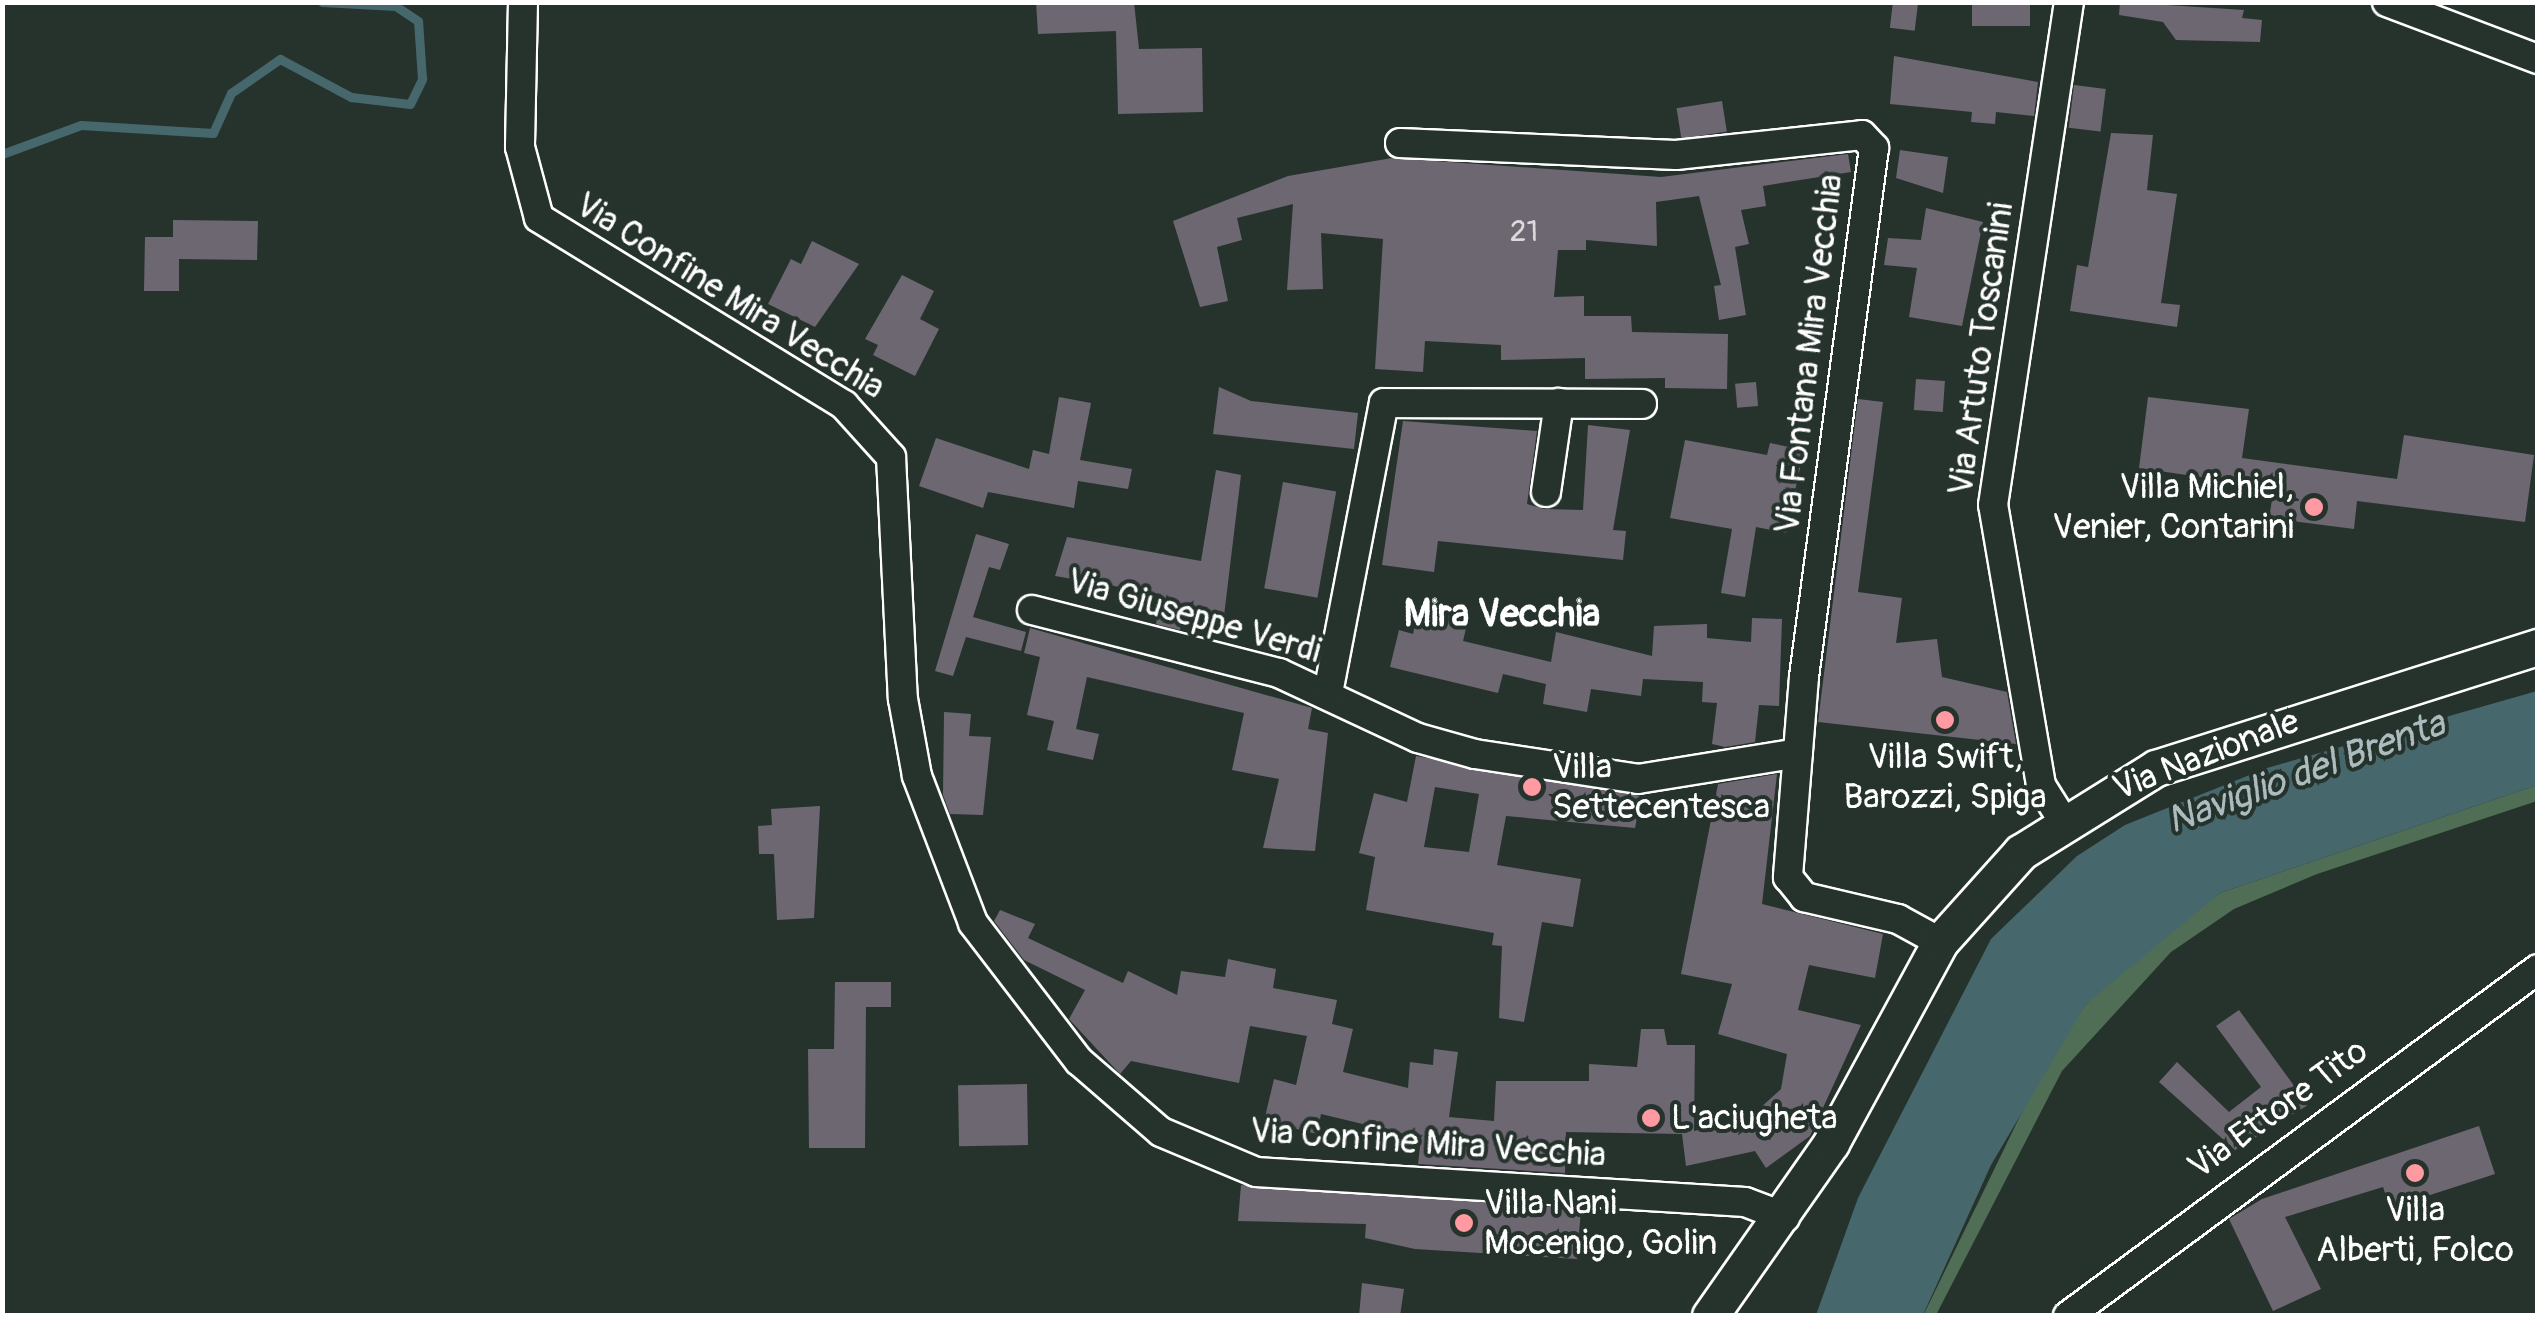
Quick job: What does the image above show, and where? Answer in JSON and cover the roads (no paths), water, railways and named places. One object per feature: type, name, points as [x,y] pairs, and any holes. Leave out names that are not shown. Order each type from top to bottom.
[{"type":"main road","name":"Via Nazionale","points":[[1710,1316],[1785,1217],[1940,942],[1973,898],[2062,819],[2229,739],[2538,648]]},
{"type":"street","name":"Via Confine Mira Vecchia","points":[[523,2],[520,147],[539,218],[844,405],[892,457],[903,699],[917,776],[973,923],[1079,1061],[1161,1132],[1256,1172],[1745,1202],[1785,1217]]},
{"type":"street","name":"Via Artuto Toscanini","points":[[2062,819],[2042,785],[1993,505],[2069,2]]},
{"type":"street","points":[[2388,2],[2538,59]]},
{"type":"street","name":"Via Fontana Mira Vecchia","points":[[1400,143],[1676,156],[1862,136],[1874,148],[1798,753],[1793,892],[1898,919],[1940,942]]},
{"type":"street","points":[[1328,692],[1384,403],[1642,404]]},
{"type":"street","points":[[1546,492],[1559,403]]},
{"type":"street","name":"Via Giuseppe Verdi","points":[[1032,610],[1328,692],[1418,738],[1638,778],[1798,753]]},
{"type":"street","name":"Via Ettore Tito","points":[[2068,1316],[2538,970]]},
{"type":"water","name":"Naviglio del Brenta","points":[[2537,691],[2537,785],[2220,893],[2086,1004],[1991,1165],[1923,1315],[1816,1315],[1858,1198],[1991,939],[2077,856],[2125,825],[2267,768]]},
{"type":"waterway","points":[[2,154],[81,125],[213,133],[231,93],[280,59],[351,97],[410,104],[422,79],[418,21],[396,6],[322,2]]},
{"type":"place","name":"Villa Michiel, Venier, Contarini","points":[[2314,507]]},
{"type":"place","name":"Villa Swift, Barozzi, Spiga","points":[[1945,720]]},
{"type":"place","name":"Villa Settecentesca","points":[[1532,787]]},
{"type":"place","name":"L'aciugheta","points":[[1651,1118]]},
{"type":"place","name":"Villa Alberti, Folco","points":[[2415,1173]]},
{"type":"place","name":"Villa Nani Mocenigo, Golin","points":[[1464,1223]]},
{"type":"district","name":"Mira Vecchia","points":[[1502,615]]}]
